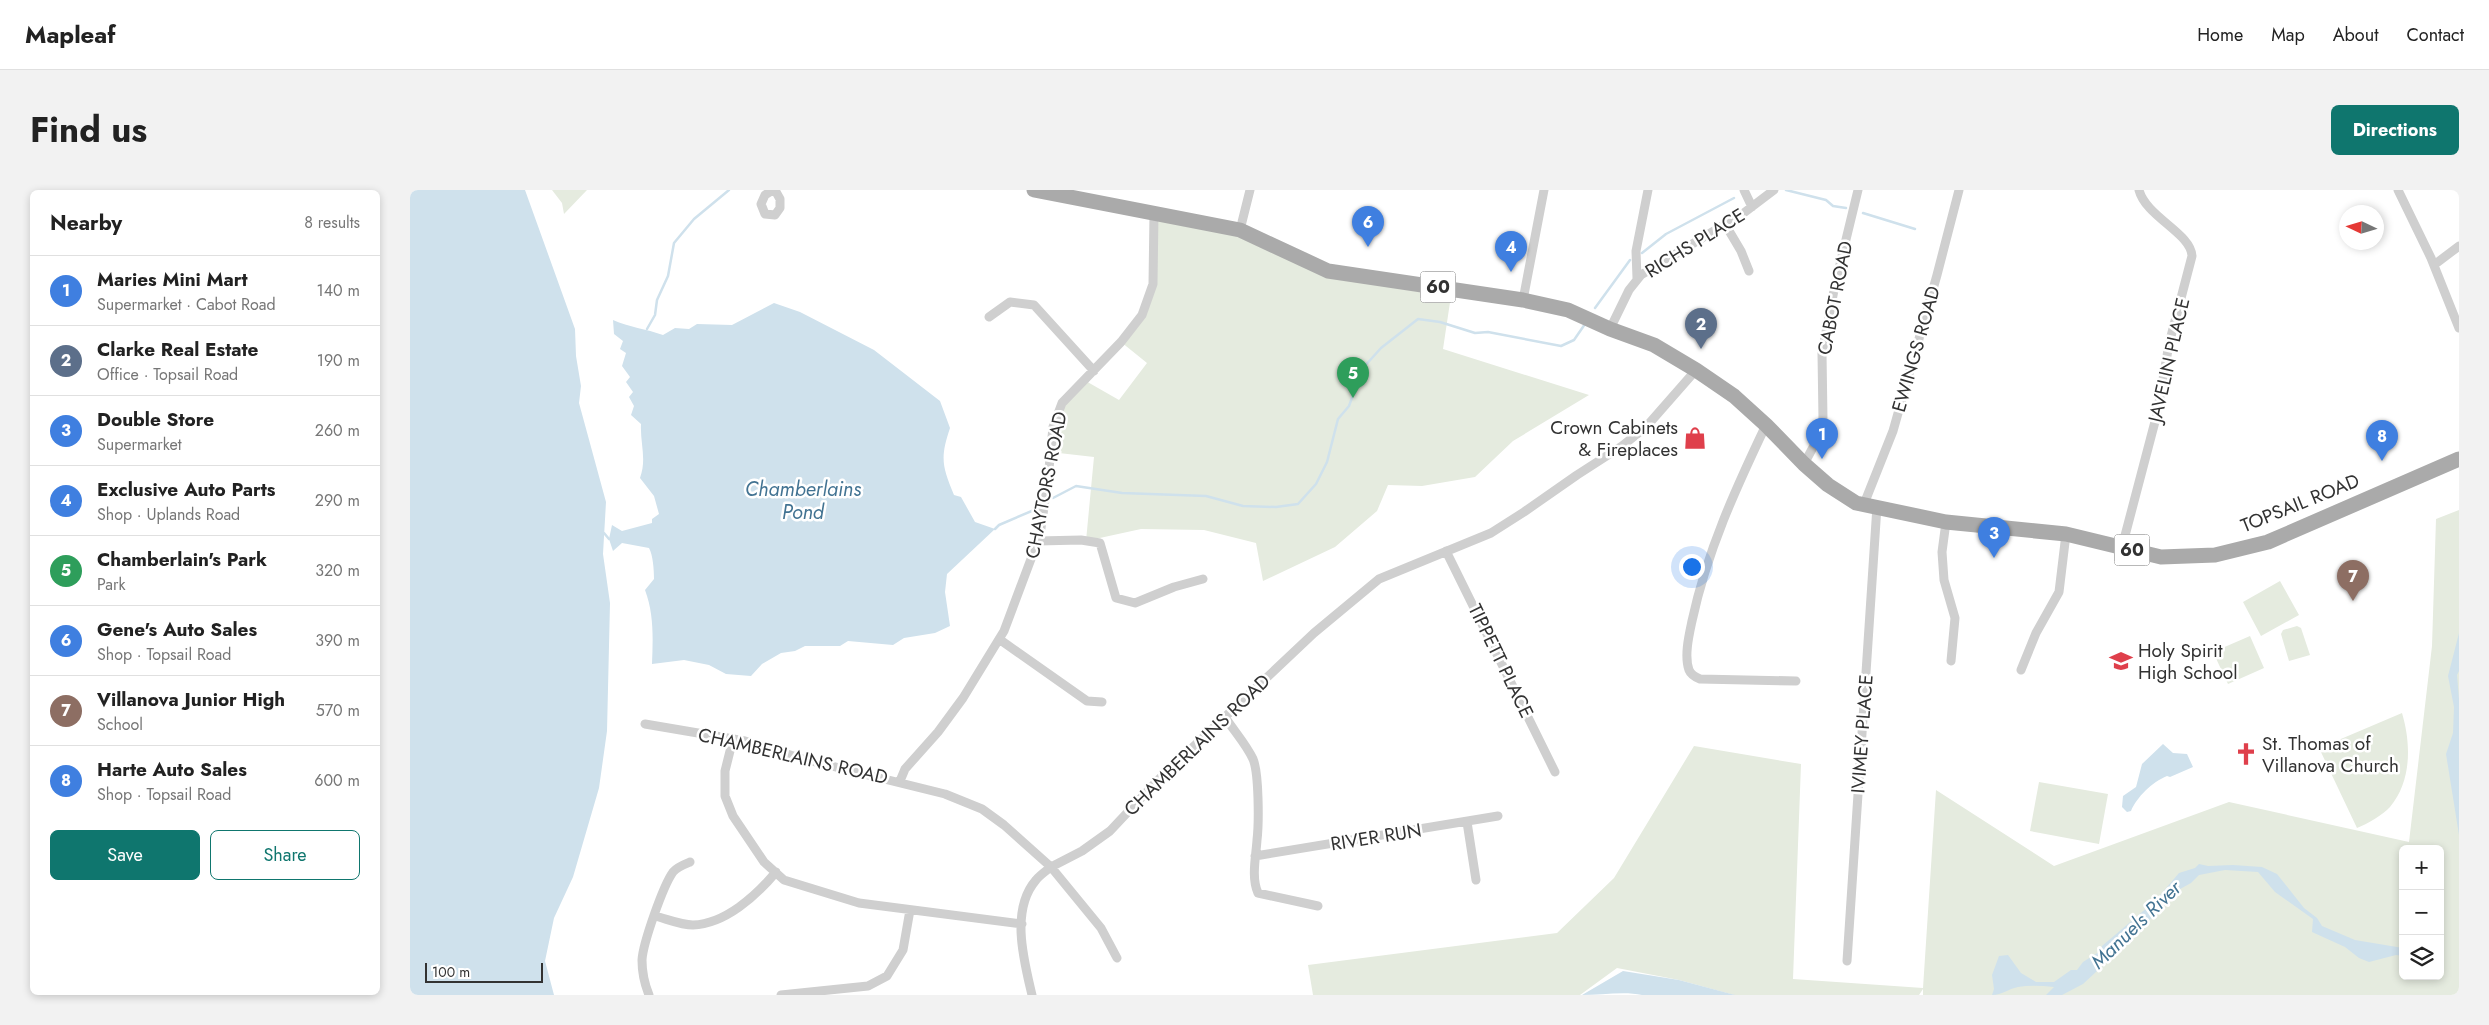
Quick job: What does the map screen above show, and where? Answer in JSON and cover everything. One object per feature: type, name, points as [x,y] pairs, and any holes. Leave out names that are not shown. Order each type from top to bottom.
[{"type":"main road","name":"TOPSAIL ROAD","points":[[1034,190],[1240,230],[1328,271],[1523,300],[1568,310],[1610,329],[1654,345],[1696,370],[1734,396],[1804,464],[1828,485],[1856,503],[1946,522],[2066,534],[2161,557],[2216,555],[2259,544],[2459,459]]},
{"type":"street","points":[[1240,230],[1250,190]]},
{"type":"street","points":[[1523,300],[1544,190]]},
{"type":"street","points":[[1637,278],[1636,251],[1648,190]]},
{"type":"street","points":[[1744,190],[1752,208]]},
{"type":"street","name":"RICHS PLACE","points":[[1610,329],[1637,278],[1650,268],[1680,253],[1752,208],[1774,190]]},
{"type":"street","name":"CABOT ROAD","points":[[1804,464],[1817,440],[1824,420],[1822,353],[1834,285],[1858,190]]},
{"type":"street","name":"EWINGS ROAD","points":[[1870,505],[1893,431],[1958,190]]},
{"type":"street","name":"JAVELIN PLACE","points":[[2122,547],[2157,414],[2169,344],[2192,256],[2188,244],[2148,208],[2139,190]]},
{"type":"street","points":[[2398,190],[2434,265],[2459,328]]},
{"type":"street","name":"CHAYTORS ROAD","points":[[900,781],[907,766],[938,732],[963,698],[999,638],[1038,541],[1048,479],[1053,427],[1062,403],[1122,342],[1144,309],[1153,284],[1154,213]]},
{"type":"street","points":[[1725,224],[1741,252],[1749,271]]},
{"type":"street","points":[[2434,265],[2459,246]]},
{"type":"street","points":[[989,317],[1010,302],[1034,305],[1094,371]]},
{"type":"street","name":"CHAMBERLAINS ROAD","points":[[645,724],[733,739],[803,759],[938,791],[982,809],[1004,825],[1051,867],[1082,851],[1110,831],[1157,781],[1314,633],[1379,579],[1491,533],[1622,446],[1646,427],[1696,370]]},
{"type":"street","points":[[1766,425],[1720,525],[1695,606],[1689,634],[1688,669],[1692,675],[1700,679],[1796,681]]},
{"type":"street","name":"IVIMEY PLACE","points":[[1847,962],[1870,505]]},
{"type":"street","points":[[1946,522],[1942,552],[1944,580],[1955,618],[1951,661]]},
{"type":"street","points":[[2021,670],[2036,633],[2059,592],[2066,534]]},
{"type":"street","points":[[1038,541],[1081,540],[1100,543],[1116,598],[1135,603],[1174,587],[1203,579]]},
{"type":"street","name":"TIPPETT PLACE","points":[[1446,551],[1555,772]]},
{"type":"street","points":[[999,638],[1087,701],[1102,702]]},
{"type":"street","points":[[1225,717],[1254,761],[1257,839],[1255,887],[1258,893],[1318,906]]},
{"type":"street","points":[[733,739],[725,771],[725,796],[733,816],[764,862],[784,880],[859,903],[1022,924]]},
{"type":"street","name":"RIVER RUN","points":[[1255,856],[1498,816]]},
{"type":"street","points":[[1467,822],[1476,880]]},
{"type":"street","points":[[649,995],[645,986],[642,960],[655,916],[674,870],[690,862]]},
{"type":"street","points":[[1032,995],[1024,964],[1022,924],[1024,905],[1035,880],[1051,867],[1101,928],[1117,958]]},
{"type":"street","points":[[655,916],[690,925],[706,924],[758,893],[776,872]]},
{"type":"street","points":[[781,995],[868,986],[887,976],[904,950],[910,910]]},
{"type":"shaded area","points":[[552,190],[587,190],[564,214],[562,203]]},
{"type":"shaded area","points":[[1154,213],[1240,230],[1328,271],[1452,289],[1443,349],[1589,395],[1513,441],[1475,477],[1422,486],[1388,485],[1377,511],[1335,547],[1263,581],[1256,543],[1204,530],[1141,529],[1086,541],[1094,457],[1050,452],[1062,403],[1084,380],[1119,400],[1147,363],[1121,342],[1142,315],[1153,284]]},
{"type":"shaded area","points":[[2459,510],[2459,995],[1923,995],[1923,989],[1919,995],[1734,995],[1679,980],[1617,968],[1580,995],[1313,995],[1308,965],[1557,933],[1614,878],[1694,746],[1801,764],[1793,979],[1923,988],[1936,790],[2054,866],[2229,802],[2409,842],[2432,646],[2436,519]]},
{"type":"shaded area","points":[[2280,581],[2299,615],[2261,636],[2243,602]]},
{"type":"shaded area","points":[[2297,626],[2301,628],[2310,655],[2289,661],[2281,634],[2283,630]]},
{"type":"shaded area","points":[[2250,636],[2264,668],[2228,684],[2213,652]]},
{"type":"shaded area","points":[[2402,713],[2407,737],[2408,762],[2402,786],[2397,797],[2387,810],[2375,819],[2357,828],[2320,750],[2322,747]]},
{"type":"shaded area","points":[[2039,782],[2108,794],[2099,844],[2030,831]]},
{"type":"water","points":[[410,190],[525,190],[575,329],[576,356],[581,386],[579,403],[606,502],[603,554],[610,603],[607,731],[599,788],[573,877],[554,918],[545,961],[554,995],[410,995]]},
{"type":"water","name":"Chamberlains Pond","points":[[774,303],[800,312],[874,350],[940,401],[950,428],[945,447],[944,462],[954,495],[961,497],[975,522],[995,529],[947,574],[945,592],[950,626],[935,633],[904,638],[893,645],[848,641],[840,646],[805,646],[795,651],[781,653],[762,664],[751,676],[726,674],[709,665],[684,660],[652,664],[653,635],[645,590],[654,579],[653,563],[649,548],[622,543],[613,551],[609,539],[612,525],[622,531],[652,523],[652,519],[659,514],[654,496],[640,478],[643,464],[641,424],[631,415],[634,406],[629,397],[633,392],[626,382],[630,377],[622,366],[626,353],[620,349],[623,341],[614,334],[613,320],[663,335],[675,328],[689,329],[697,324],[732,325]]},
{"type":"water","points":[[2459,633],[2459,671],[2457,675],[2459,699],[2459,835],[2446,754],[2453,733],[2454,707],[2448,676]]},
{"type":"water","points":[[2163,744],[2173,753],[2187,754],[2193,767],[2156,782],[2141,795],[2131,811],[2127,812],[2122,807],[2123,796],[2136,787],[2142,764]]},
{"type":"water","name":"Manuels River","points":[[2199,864],[2208,866],[2262,867],[2277,874],[2304,908],[2317,918],[2322,926],[2355,940],[2399,947],[2399,955],[2369,962],[2359,958],[2345,947],[2312,932],[2313,919],[2275,892],[2258,872],[2225,870],[2199,875],[2191,883],[2171,894],[2166,904],[2139,930],[2122,941],[2109,954],[2110,959],[2083,984],[2062,995],[2046,995],[2054,987],[2032,986],[2018,987],[1992,995],[1994,989],[1992,975],[1999,956],[2008,955],[2021,973],[2036,982],[2054,982],[2071,970],[2077,970],[2083,962],[2102,950],[2102,946],[2155,901],[2179,873],[2195,868]]},
{"type":"water","points":[[1623,971],[1679,980],[1735,995],[1642,995],[1621,993],[1582,995]]},
{"type":"waterway","points":[[647,329],[655,315],[657,300],[668,276],[674,243],[694,219],[729,190]]},
{"type":"waterway","points":[[1786,190],[1826,200],[1833,206],[1846,208]]},
{"type":"waterway","points":[[1642,253],[1666,234],[1734,198]]},
{"type":"waterway","points":[[1863,213],[1915,229]]},
{"type":"waterway","points":[[1595,308],[1630,260]]},
{"type":"waterway","points":[[1053,498],[1076,486],[1122,493],[1206,496],[1243,506],[1276,507],[1298,504],[1316,484],[1327,462],[1338,419],[1349,406],[1363,368],[1381,348],[1418,319],[1440,322],[1475,333],[1488,332],[1561,346],[1574,340],[1585,324]]},
{"type":"waterway","points":[[995,529],[999,525],[1041,507]]},
{"type":"waterway","points":[[604,533],[609,539]]},
{"type":"place","name":"Gene's Auto Sales","points":[[1368,247]]},
{"type":"place","name":"Exclusive Auto Parts","points":[[1511,272]]},
{"type":"place","name":"Clarke Real Estate","points":[[1701,349]]},
{"type":"place","name":"Chamberlain's Park","points":[[1353,398]]},
{"type":"place","name":"Crown Cabinets & Fireplaces","points":[[1695,438]]},
{"type":"place","name":"Maries Mini Mart","points":[[1822,459]]},
{"type":"place","name":"Harte Auto Sales","points":[[2382,461]]},
{"type":"place","name":"Double Store","points":[[1994,558]]},
{"type":"place","name":"Villanova Junior High","points":[[2353,601]]},
{"type":"place","name":"Holy Spirit High School","points":[[2121,661]]},
{"type":"place","name":"St. Thomas of Villanova Church","points":[[2246,754]]}]
